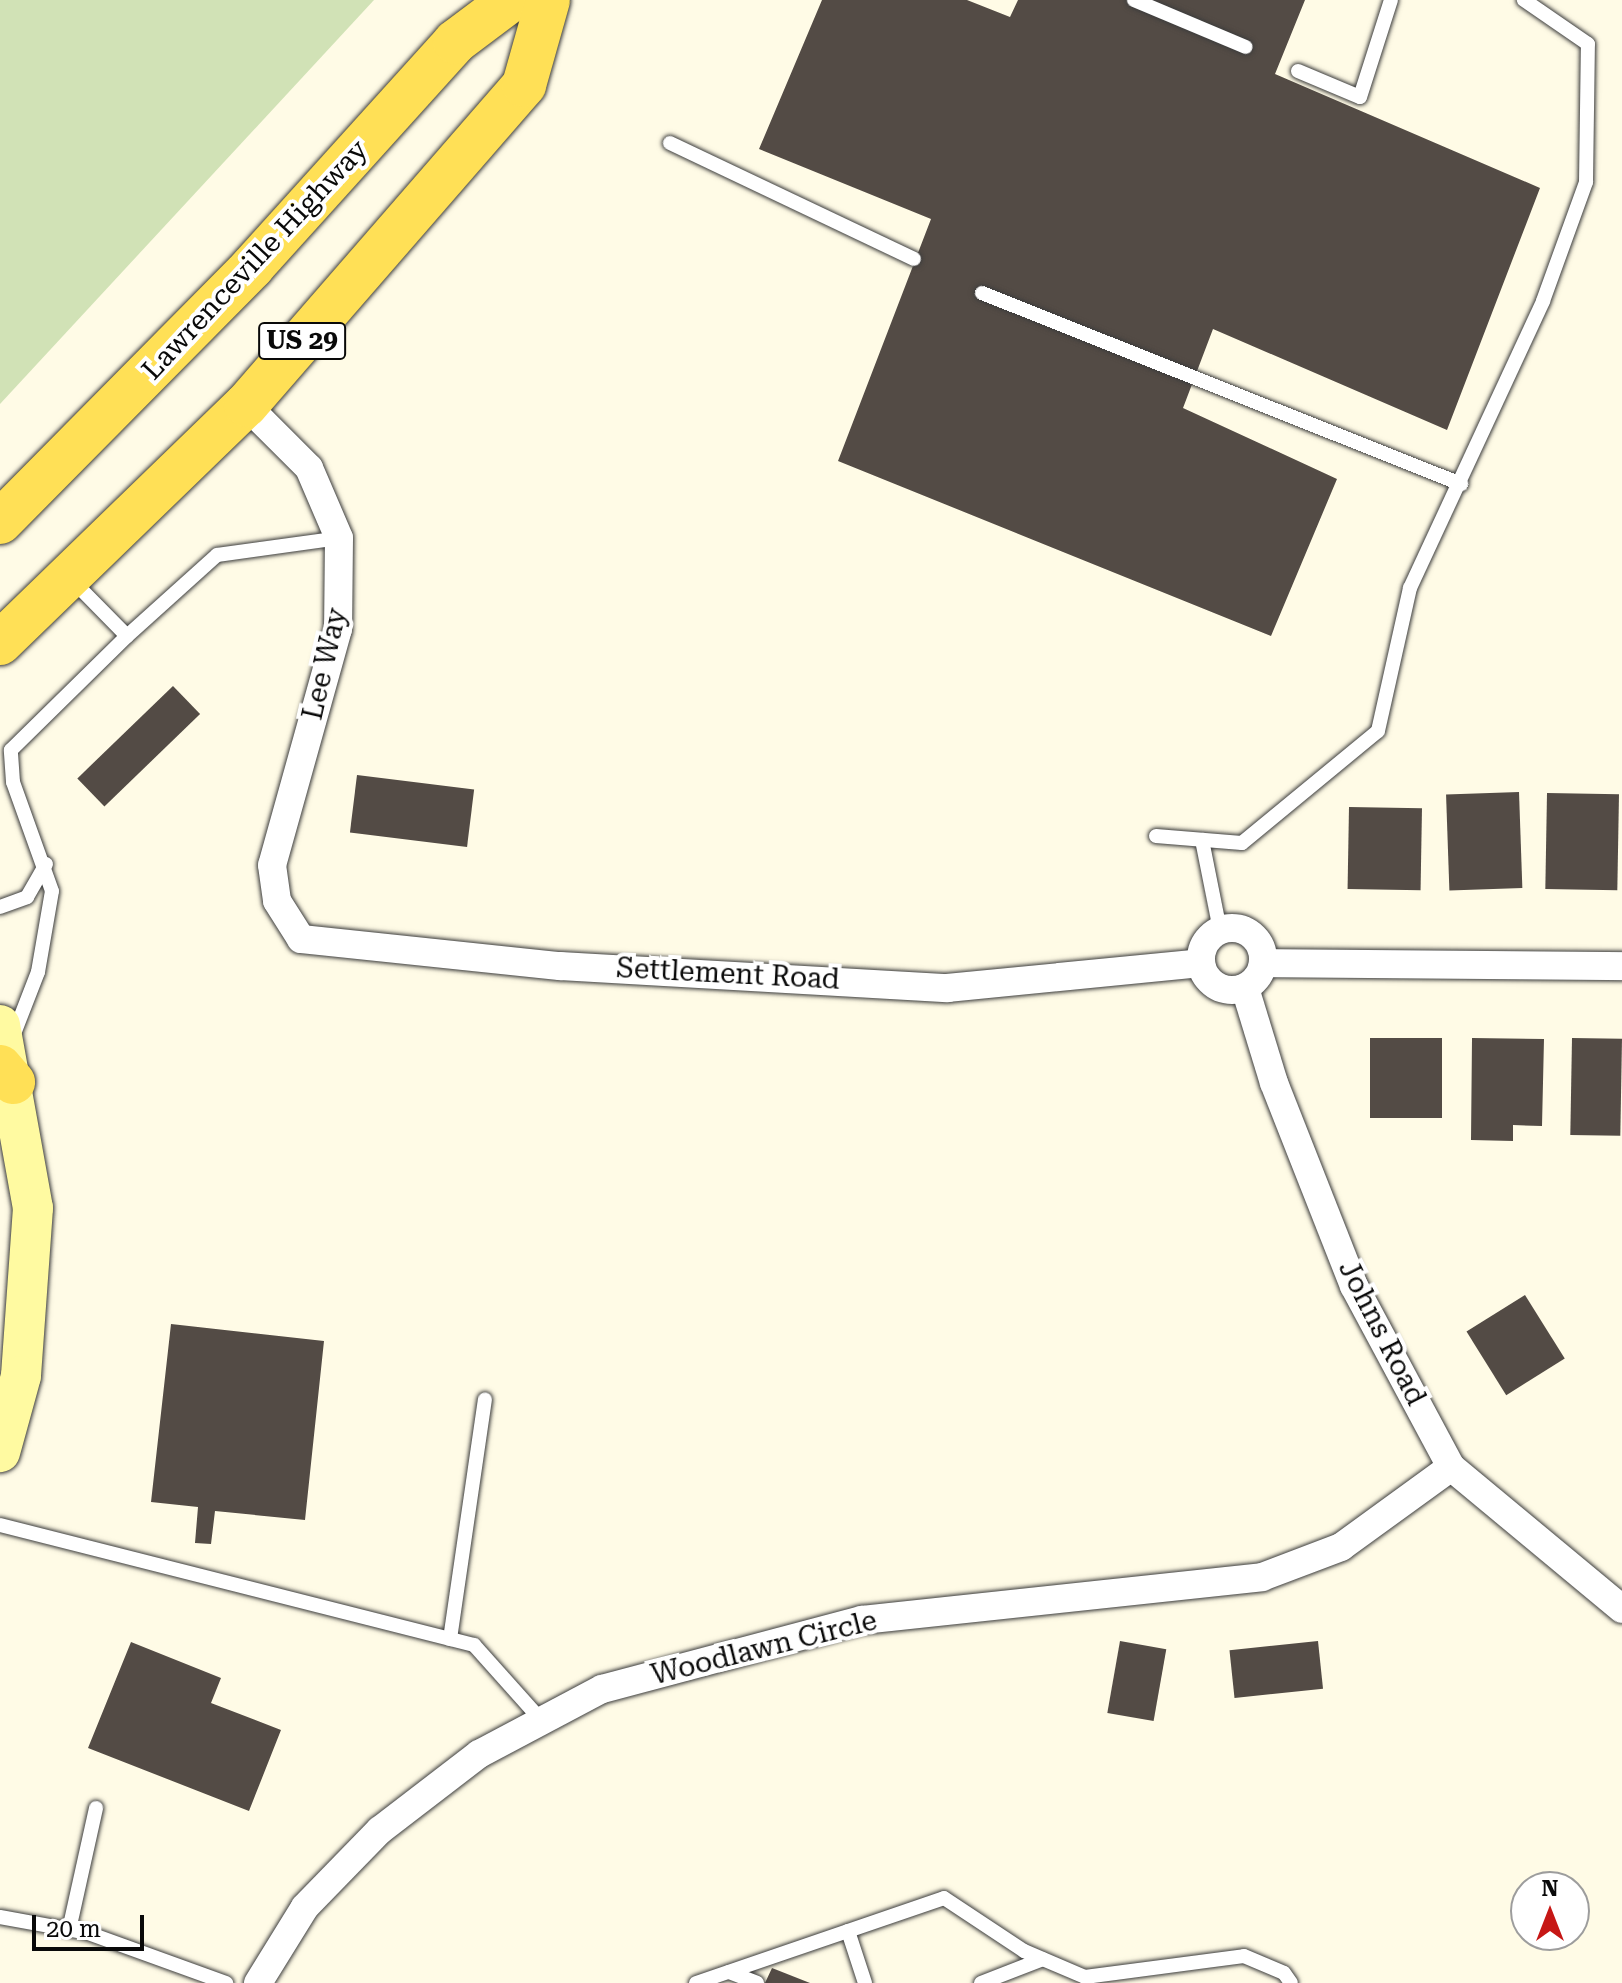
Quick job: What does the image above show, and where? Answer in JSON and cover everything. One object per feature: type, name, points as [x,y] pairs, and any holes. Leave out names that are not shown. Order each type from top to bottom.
[{"type":"main road","name":"Lawrenceville Highway","points":[[0,522],[243,277],[455,42],[511,0]]},
{"type":"main road","name":"US 29","points":[[0,643],[246,405],[524,85],[548,0]]},
{"type":"street","name":"Lee Way","points":[[246,405],[309,468],[339,538],[338,629],[272,865],[277,901]]},
{"type":"street","name":"Settlement Road","points":[[277,901],[301,939],[560,966],[947,988],[1201,963]]},
{"type":"street","points":[[1220,930],[1250,934],[1263,963],[1245,988],[1216,987],[1201,963],[1205,943],[1220,930]]},
{"type":"street","points":[[1263,963],[1622,966]]},
{"type":"street","name":"Johns Road","points":[[1245,988],[1274,1083],[1354,1286],[1451,1467],[1622,1609]]},
{"type":"street","points":[[0,1452],[12,1342],[33,1208],[5,1057]]},
{"type":"street","name":"Woodlawn Circle","points":[[258,1983],[305,1907],[380,1830],[479,1754],[602,1689],[862,1620],[1262,1577],[1341,1547],[1451,1467]]},
{"type":"lane","points":[[1134,0],[1246,47]]},
{"type":"lane","points":[[1298,71],[1360,97],[1391,0]]},
{"type":"lane","points":[[1156,836],[1242,843],[1378,731],[1410,588],[1461,484],[1543,301],[1586,182],[1588,44],[1524,0]]},
{"type":"lane","points":[[670,143],[914,259]]},
{"type":"lane","points":[[982,293],[1461,484]]},
{"type":"lane","points":[[5,1057],[38,972],[52,891],[46,864],[13,782],[11,750],[127,636],[217,555],[339,538]]},
{"type":"lane","points":[[69,577],[127,636]]},
{"type":"lane","points":[[1202,840],[1220,930]]},
{"type":"lane","points":[[0,907],[27,897],[46,864]]},
{"type":"lane","points":[[450,1639],[485,1400]]},
{"type":"lane","points":[[0,1525],[474,1645],[542,1721]]},
{"type":"lane","points":[[69,1930],[96,1808]]},
{"type":"lane","points":[[696,1983],[944,1898],[1043,1959],[1085,1977],[1244,1956],[1284,1973],[1291,1983]]},
{"type":"lane","points":[[0,1917],[69,1930],[226,1983]]},
{"type":"lane","points":[[848,1931],[865,1983]]},
{"type":"lane","points":[[981,1983],[1043,1959]]},
{"type":"lane","points":[[729,1972],[757,1983]]},
{"type":"green space","points":[[0,0],[374,0],[0,404]]},
{"type":"building","points":[[822,0],[967,0],[1010,17],[1018,0],[1305,0],[1275,74],[1540,188],[1447,430],[1213,329],[1183,408],[1337,479],[1271,636],[838,461],[931,219],[759,149]]},
{"type":"building","points":[[173,686],[200,714],[104,806],[77,778]]},
{"type":"building","points":[[357,775],[474,789],[467,847],[350,833]]},
{"type":"building","points":[[1519,792],[1522,888],[1449,890],[1446,795]]},
{"type":"building","points":[[1547,793],[1619,794],[1617,890],[1545,889]]},
{"type":"building","points":[[1349,807],[1422,808],[1421,890],[1348,889]]},
{"type":"building","points":[[1370,1038],[1442,1038],[1442,1118],[1370,1118]]},
{"type":"building","points":[[1472,1038],[1544,1039],[1542,1126],[1513,1125],[1513,1141],[1471,1140]]},
{"type":"building","points":[[1572,1038],[1622,1039],[1620,1136],[1570,1135]]},
{"type":"building","points":[[1525,1295],[1565,1359],[1506,1395],[1466,1332]]},
{"type":"building","points":[[171,1324],[324,1341],[305,1520],[215,1511],[211,1544],[195,1543],[198,1507],[151,1502]]},
{"type":"building","points":[[1120,1641],[1166,1649],[1154,1721],[1107,1713]]},
{"type":"building","points":[[1318,1641],[1323,1689],[1235,1698],[1229,1650]]},
{"type":"building","points":[[131,1642],[221,1678],[211,1703],[281,1730],[249,1811],[88,1748]]},
{"type":"building","points":[[772,1968],[810,1983],[765,1983]]}]
